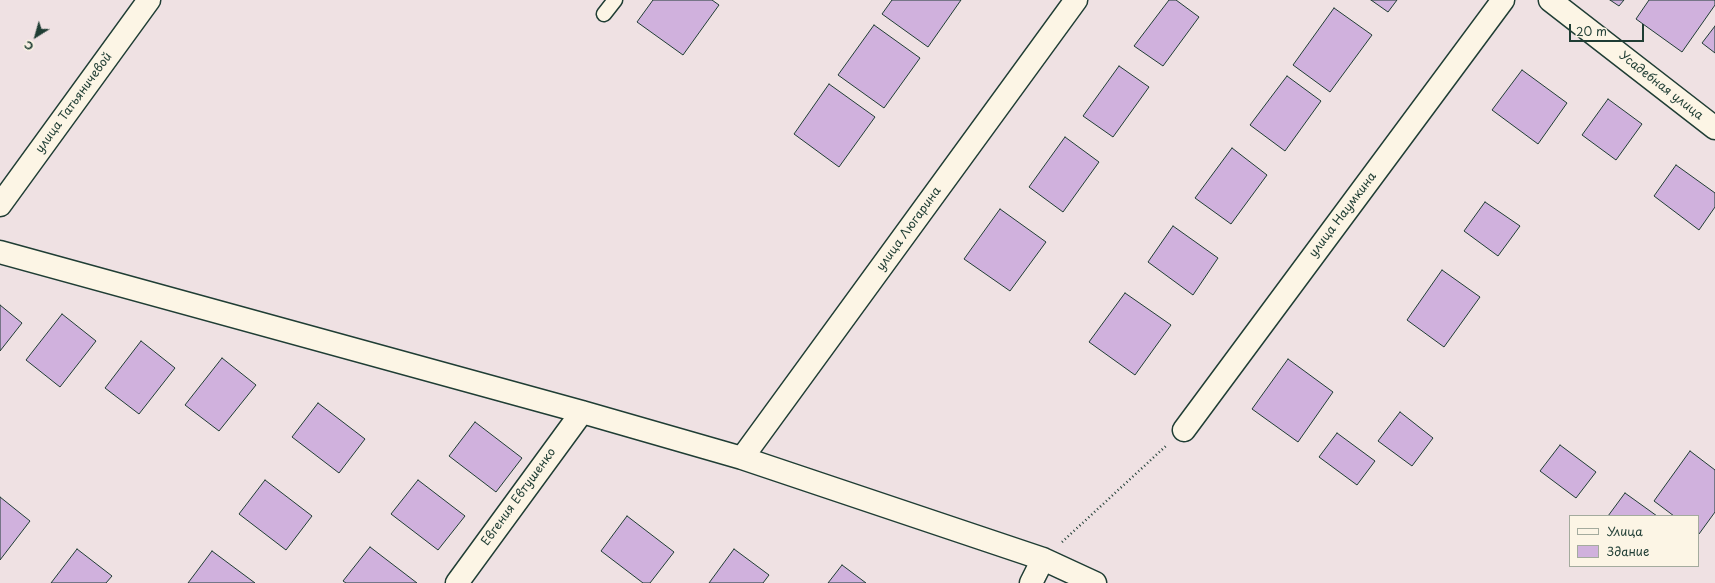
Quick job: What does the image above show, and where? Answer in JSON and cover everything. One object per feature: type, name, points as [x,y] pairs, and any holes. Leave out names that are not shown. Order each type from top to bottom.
[{"type":"street","name":"улица Татьяничевой","points":[[0,205],[149,0]]},
{"type":"street","name":"улица Люгарина","points":[[742,458],[1076,0]]},
{"type":"street","name":"улица Наумкина","points":[[1184,430],[1503,0]]},
{"type":"street","name":"Усадебная улица","points":[[1550,0],[1715,128]]},
{"type":"street","points":[[0,252],[582,412],[742,458],[1043,559],[1095,583]]},
{"type":"street","name":"Евгения Евтушенко","points":[[457,583],[582,412]]},
{"type":"street","points":[[1031,583],[1043,559]]},
{"type":"lane","points":[[604,14],[615,0]]},
{"type":"path","points":[[1043,559],[1184,430]]},
{"type":"building","points":[[653,0],[712,0],[719,5],[683,55],[637,22]]},
{"type":"building","points":[[892,0],[961,0],[928,47],[882,14]]},
{"type":"building","points":[[1169,0],[1176,0],[1199,17],[1163,66],[1134,46]]},
{"type":"building","points":[[1371,0],[1397,0],[1388,12]]},
{"type":"building","points":[[1610,0],[1624,0],[1619,6]]},
{"type":"building","points":[[1649,0],[1715,0],[1715,5],[1682,52],[1636,19]]},
{"type":"building","points":[[1334,8],[1372,35],[1330,92],[1293,65]]},
{"type":"building","points":[[874,25],[920,58],[884,108],[838,75]]},
{"type":"building","points":[[1715,26],[1715,53],[1702,43]]},
{"type":"building","points":[[1119,66],[1149,87],[1113,137],[1083,116]]},
{"type":"building","points":[[1522,70],[1567,103],[1538,144],[1492,110]]},
{"type":"building","points":[[1287,76],[1321,101],[1285,151],[1250,125]]},
{"type":"building","points":[[829,84],[875,117],[839,167],[794,134]]},
{"type":"building","points":[[1608,99],[1642,124],[1616,160],[1582,135]]},
{"type":"building","points":[[1065,137],[1099,162],[1063,212],[1029,187]]},
{"type":"building","points":[[1232,148],[1267,175],[1231,224],[1195,198]]},
{"type":"building","points":[[1676,165],[1715,193],[1715,207],[1699,230],[1654,196]]},
{"type":"building","points":[[1485,202],[1520,226],[1498,256],[1464,231]]},
{"type":"building","points":[[1000,209],[1046,242],[1010,291],[964,259]]},
{"type":"building","points":[[1173,226],[1218,258],[1193,295],[1148,262]]},
{"type":"building","points":[[1442,270],[1480,297],[1444,347],[1407,320]]},
{"type":"building","points":[[1125,293],[1171,325],[1135,375],[1089,342]]},
{"type":"building","points":[[0,305],[22,323],[0,351]]},
{"type":"building","points":[[62,314],[96,341],[60,387],[26,360]]},
{"type":"building","points":[[141,341],[175,368],[139,414],[105,388]]},
{"type":"building","points":[[222,358],[256,385],[219,431],[185,405]]},
{"type":"building","points":[[1288,359],[1333,392],[1298,442],[1252,409]]},
{"type":"building","points":[[318,403],[365,439],[339,473],[292,437]]},
{"type":"building","points":[[1400,412],[1433,438],[1412,466],[1378,441]]},
{"type":"building","points":[[475,422],[522,458],[496,492],[449,456]]},
{"type":"building","points":[[1337,433],[1375,461],[1357,485],[1319,457]]},
{"type":"building","points":[[1560,445],[1596,472],[1576,498],[1540,471]]},
{"type":"building","points":[[1690,451],[1715,470],[1715,512],[1699,534],[1699,515],[1673,515],[1654,501]]},
{"type":"building","points":[[265,480],[312,516],[286,550],[239,514]]},
{"type":"building","points":[[418,480],[465,516],[438,550],[391,514]]},
{"type":"building","points":[[1625,493],[1656,515],[1609,515]]},
{"type":"building","points":[[0,497],[30,521],[0,560]]},
{"type":"building","points":[[627,516],[674,552],[650,583],[643,583],[601,551]]},
{"type":"building","points":[[370,547],[417,583],[346,583],[343,581]]},
{"type":"building","points":[[77,549],[112,576],[106,583],[51,583]]},
{"type":"building","points":[[734,549],[769,575],[763,583],[709,583]]},
{"type":"building","points":[[212,551],[255,583],[188,583]]},
{"type":"building","points":[[842,565],[866,583],[828,583]]}]
